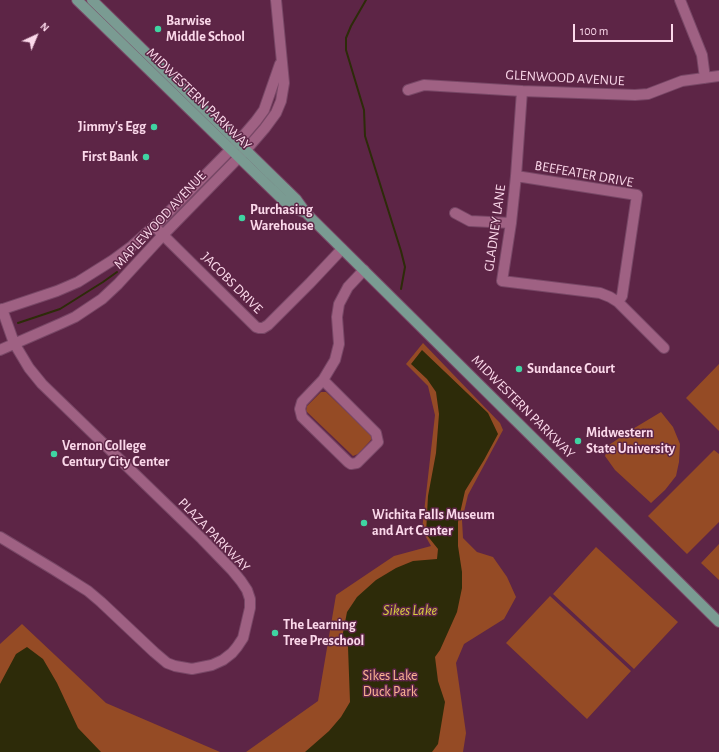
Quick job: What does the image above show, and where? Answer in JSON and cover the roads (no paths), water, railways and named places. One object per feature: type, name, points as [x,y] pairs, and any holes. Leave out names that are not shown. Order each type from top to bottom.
[{"type":"main road","name":"MIDWESTERN PARKWAY","points":[[76,0],[117,40],[234,146],[246,150],[296,199],[306,213],[342,249],[719,622]]},
{"type":"main road","name":"MIDWESTERN PARKWAY","points":[[92,0],[125,32],[234,146],[238,157],[289,206],[306,213]]},
{"type":"main road","points":[[117,40],[125,32]]},
{"type":"street","name":"MAPLEWOOD AVENUE","points":[[0,350],[75,317],[102,299],[246,150],[272,118],[281,101],[284,83],[276,0]]},
{"type":"street","points":[[680,0],[702,55],[705,78]]},
{"type":"street","name":"MAPLEWOOD AVENUE","points":[[1,310],[57,291],[78,282],[132,246],[234,146],[264,110],[282,60]]},
{"type":"street","name":"GLENWOOD AVENUE","points":[[408,90],[424,85],[522,91],[634,95],[648,94],[682,81],[719,76]]},
{"type":"street","name":"GLADNEY LANE","points":[[522,91],[516,176],[502,281],[600,294],[610,297],[618,302],[664,348]]},
{"type":"street","name":"BEEFEATER DRIVE","points":[[516,176],[637,195],[622,296],[618,302]]},
{"type":"street","points":[[455,213],[470,221],[510,223]]},
{"type":"street","name":"JACOBS DRIVE","points":[[154,226],[259,328],[263,328],[268,325],[342,249]]},
{"type":"street","points":[[323,380],[376,432],[378,442],[357,464],[351,464],[348,462],[302,416],[300,409],[302,402],[323,380],[335,360],[339,344],[337,317],[339,304],[348,287],[364,270]]},
{"type":"street","name":"PLAZA PARKWAY","points":[[0,537],[88,591],[167,663],[192,669],[212,665],[223,660],[232,653],[243,638],[250,608],[250,598],[241,581],[202,539],[42,384],[14,343],[1,310]]},
{"type":"water","name":"Sikes Lake","points":[[422,350],[488,413],[498,434],[465,491],[458,522],[458,546],[462,572],[462,588],[457,612],[440,650],[435,657],[438,681],[445,702],[438,744],[432,752],[305,752],[329,731],[341,717],[350,702],[348,647],[342,638],[347,612],[357,597],[376,580],[396,568],[413,561],[437,559],[438,549],[426,534],[428,496],[436,453],[439,414],[436,392],[427,379],[411,364]]},
{"type":"water","points":[[27,647],[43,659],[57,683],[78,728],[101,752],[0,752],[0,684],[16,654]]},
{"type":"waterway","points":[[366,0],[346,38],[346,50],[364,110],[365,136],[405,267],[401,289]]},
{"type":"waterway","points":[[18,323],[60,309],[117,272]]},
{"type":"place","name":"Barwise Middle School","points":[[158,29]]},
{"type":"place","name":"Jimmy's Egg","points":[[154,127]]},
{"type":"place","name":"First Bank","points":[[146,157]]},
{"type":"place","name":"Purchasing Warehouse","points":[[242,218]]},
{"type":"place","name":"Sundance Court","points":[[519,369]]},
{"type":"place","name":"Midwestern State University","points":[[578,441]]},
{"type":"place","name":"Vernon College Century City Center","points":[[54,454]]},
{"type":"place","name":"Wichita Falls Museum and Art Center","points":[[364,523]]},
{"type":"place","name":"The Learning Tree Preschool","points":[[275,633]]},
{"type":"park label","name":"Sikes Lake Duck Park","points":[[390,684]]}]
